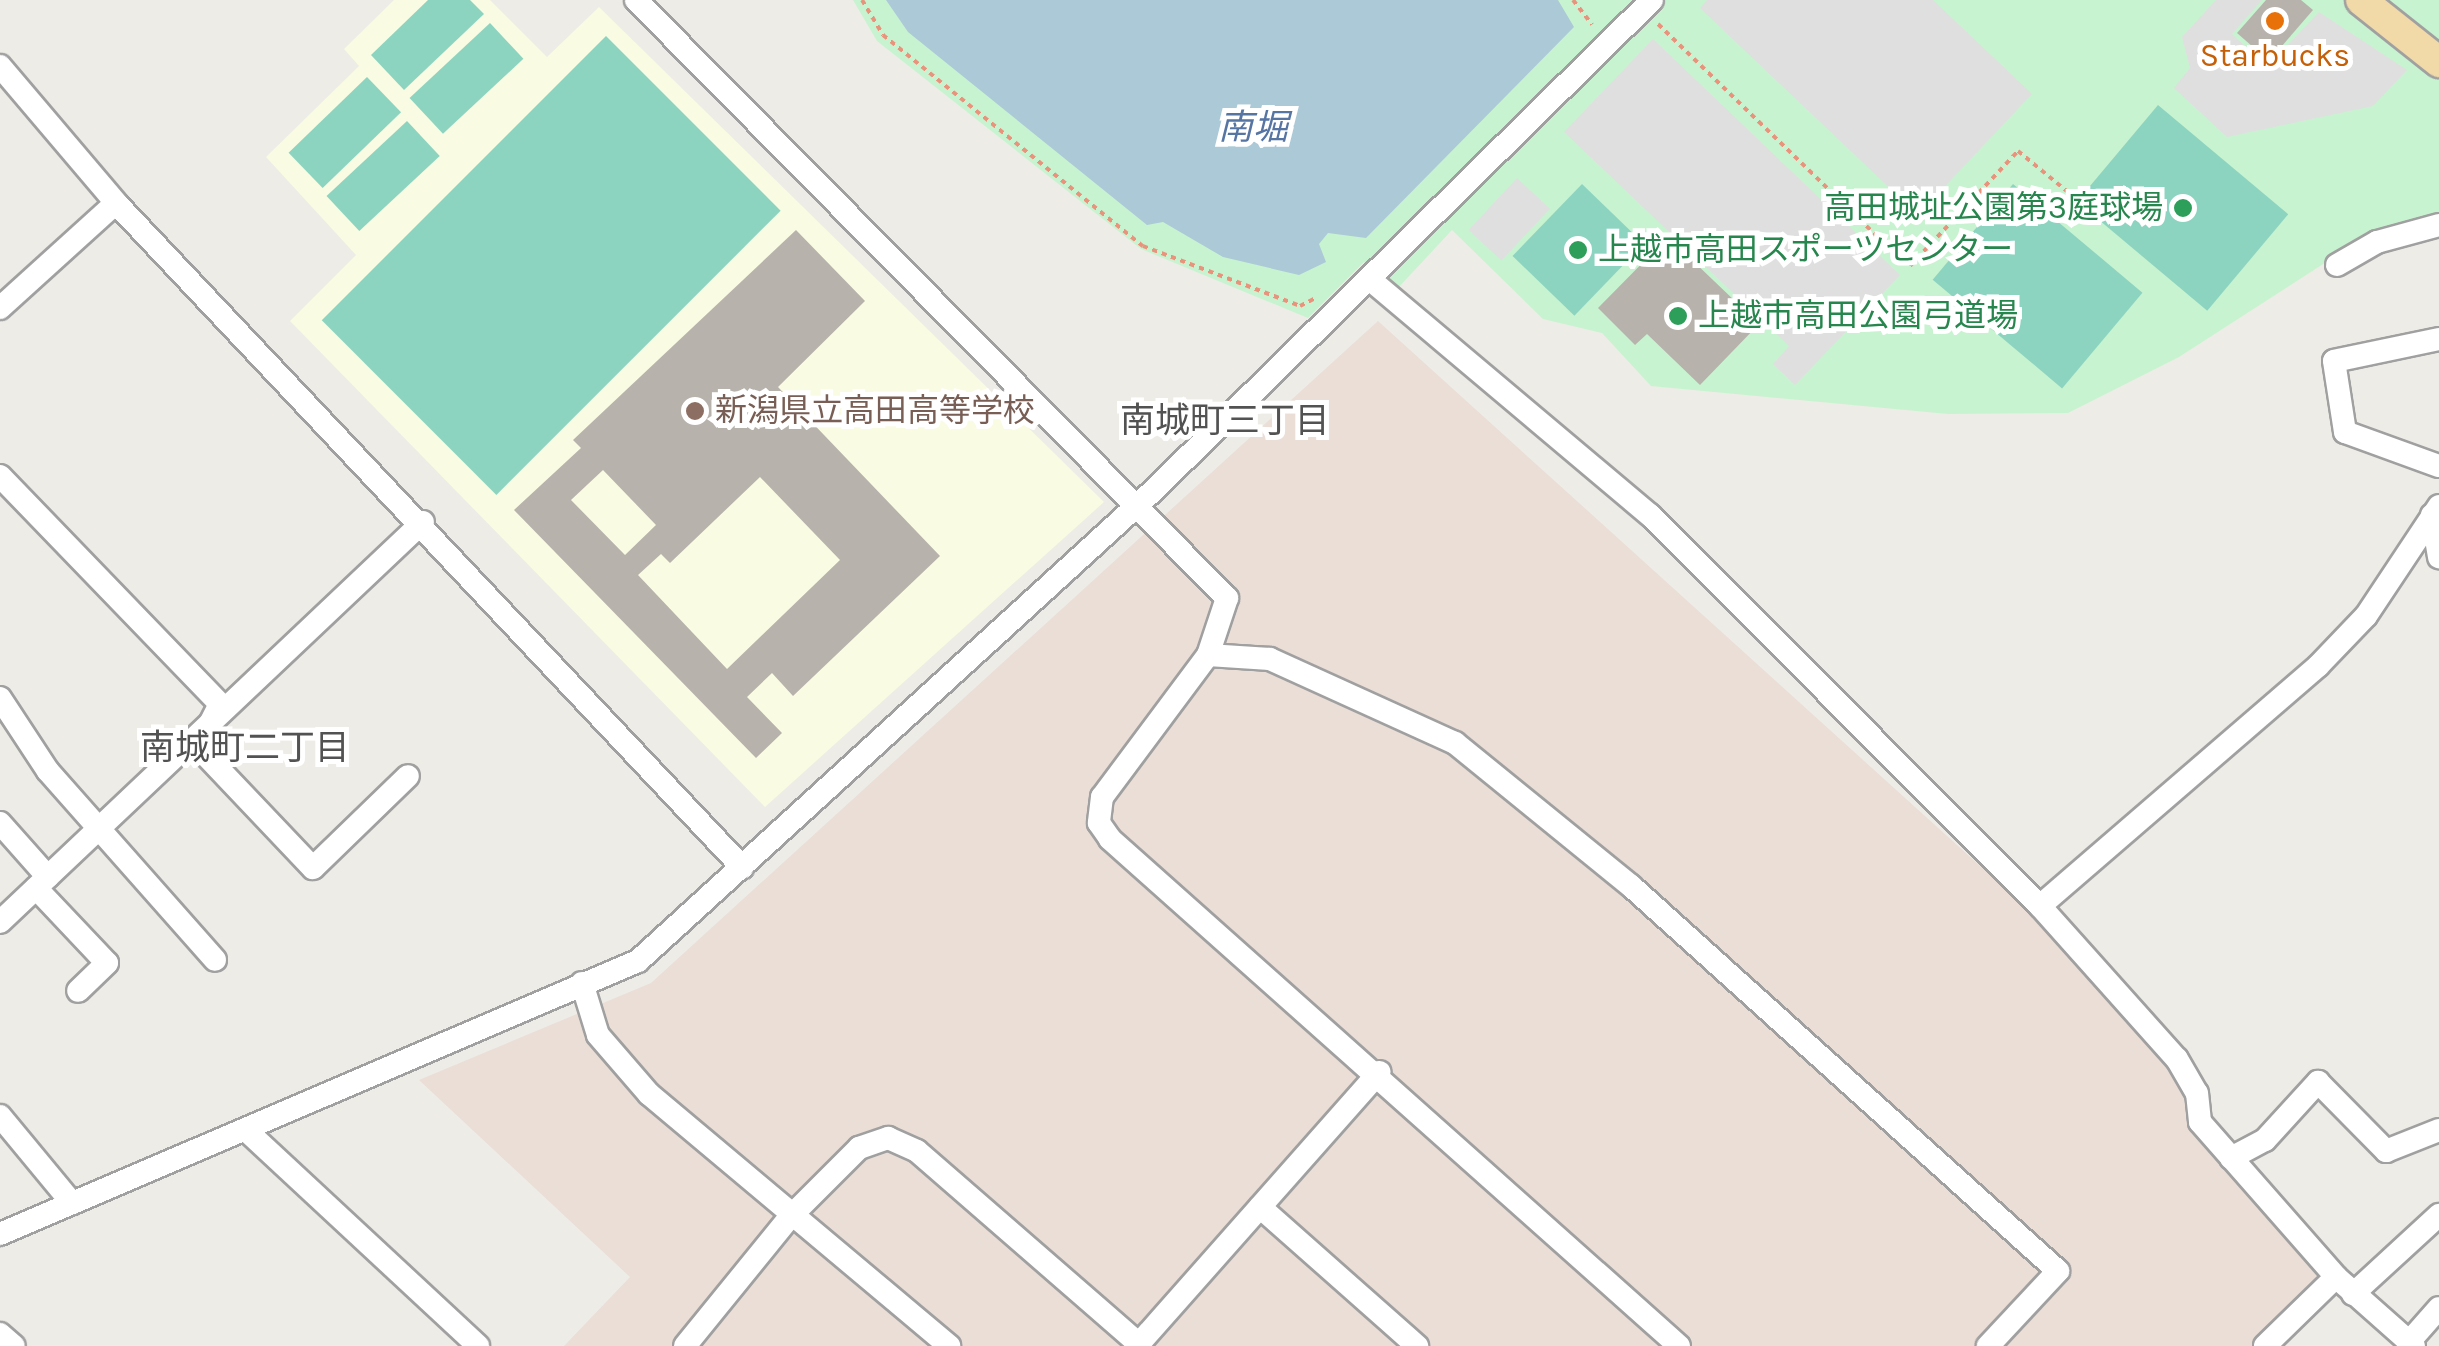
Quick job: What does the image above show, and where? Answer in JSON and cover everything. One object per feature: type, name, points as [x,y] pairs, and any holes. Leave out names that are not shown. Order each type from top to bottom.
[{"type":"main road","points":[[2361,0],[2439,62]]},
{"type":"street","points":[[636,0],[1134,509],[1227,598],[1208,655],[1102,797],[1099,823],[1380,1072],[1675,1345]]},
{"type":"street","points":[[0,1234],[248,1132],[638,961],[1134,509],[1373,282],[1652,0]]},
{"type":"street","points":[[0,66],[116,203],[423,522],[742,867]]},
{"type":"street","points":[[0,308],[116,203]]},
{"type":"street","points":[[2338,265],[2377,242],[2439,225]]},
{"type":"street","points":[[1373,282],[1650,515],[2040,906],[2177,1059],[2197,1093],[2200,1122],[2354,1294],[2412,1344],[2439,1308]]},
{"type":"street","points":[[2439,339],[2334,362],[2345,432],[2439,466]]},
{"type":"street","points":[[0,476],[220,704],[201,734],[198,747],[313,868],[408,776]]},
{"type":"street","points":[[2040,906],[2318,666],[2366,616],[2435,511]]},
{"type":"street","points":[[2435,511],[2439,557]]},
{"type":"street","points":[[0,922],[423,522]]},
{"type":"street","points":[[1208,655],[1270,659],[1455,744],[1631,886],[2058,1271],[1988,1346]]},
{"type":"street","points":[[0,698],[100,827],[215,960]]},
{"type":"street","points":[[0,823],[42,883],[107,962],[78,990]]},
{"type":"street","points":[[582,983],[619,1062],[790,1218],[948,1346]]},
{"type":"street","points":[[684,1346],[790,1218],[860,1148],[899,1140],[1138,1345],[1380,1072]]},
{"type":"street","points":[[2231,1158],[2265,1140],[2318,1082],[2386,1151],[2439,1130]]},
{"type":"street","points":[[0,1116],[72,1204]]},
{"type":"street","points":[[248,1132],[478,1346]]},
{"type":"street","points":[[1260,1208],[1417,1346]]},
{"type":"street","points":[[2354,1294],[2439,1215]]},
{"type":"street","points":[[2264,1346],[2336,1276]]},
{"type":"street","points":[[0,1334],[14,1346]]},
{"type":"path","points":[[862,0],[883,35],[1143,246],[1300,306],[1332,290]]},
{"type":"path","points":[[1573,0],[1592,24]]},
{"type":"path","points":[[1658,24],[1876,235]]},
{"type":"path","points":[[1910,266],[2018,151],[2068,192]]},
{"type":"shaded area","name":"新潟県立高田高等学校","points":[[394,0],[490,0],[547,57],[599,7],[1104,502],[765,807],[290,321],[356,255],[266,157],[359,66],[344,49]]},
{"type":"shaded area","points":[[1707,0],[1933,0],[2032,94],[1918,215],[1700,8]]},
{"type":"shaded area","points":[[2216,0],[2262,0],[2232,34],[2267,67],[2319,12],[2407,70],[2373,106],[2227,137],[2174,88],[2190,68],[2182,37]]},
{"type":"shaded area","points":[[1653,39],[1900,275],[1795,385],[1773,364],[1789,346],[1564,132]]},
{"type":"shaded area","points":[[1517,178],[1550,209],[1501,261],[1469,230]]},
{"type":"shaded area","points":[[1378,321],[2062,940],[2185,1067],[2200,1122],[2336,1277],[2261,1346],[564,1346],[630,1277],[419,1080],[651,983]]},
{"type":"green space","points":[[428,0],[470,0],[484,14],[404,90],[371,55]]},
{"type":"green space","points":[[853,0],[2439,0],[2439,217],[2348,248],[2179,357],[2068,413],[1948,414],[1651,386],[1602,333],[1543,319],[1452,230],[1397,289],[1364,262],[1308,318],[1141,249],[877,41]]},
{"type":"green space","points":[[490,23],[523,59],[443,134],[410,98]]},
{"type":"green space","points":[[606,36],[781,211],[496,495],[322,320]]},
{"type":"green space","points":[[367,77],[401,112],[323,188],[289,153]]},
{"type":"green space","name":"高田城址公園第3庭球場","points":[[2158,105],[2288,214],[2207,311],[2077,202]]},
{"type":"green space","points":[[407,121],[440,156],[359,231],[327,196]]},
{"type":"green space","name":"上越市高田スポーツセンター","points":[[1582,184],[1644,244],[1574,316],[1513,256]]},
{"type":"green space","name":"高田城址公園第3庭球場","points":[[2013,184],[2142,293],[2062,388],[1933,280]]},
{"type":"water","name":"南堀","points":[[886,0],[1558,0],[1574,27],[1366,238],[1328,233],[1319,244],[1326,262],[1299,275],[1223,257],[1163,222],[1147,225],[908,32]]},
{"type":"building","name":"Starbucks","points":[[2266,0],[2301,0],[2313,10],[2269,61],[2237,33]]},
{"type":"building","points":[[796,230],[865,301],[778,387],[940,556],[793,696],[772,673],[747,697],[782,733],[756,758],[514,510],[581,448],[573,440]],"holes":[[[603,470],[656,525],[625,555],[571,500]],[[760,477],[840,560],[727,669],[638,575],[661,554],[670,563]]]},
{"type":"building","name":"上越市高田公園弓道場","points":[[1668,237],[1759,324],[1700,385],[1647,334],[1635,345],[1598,308]]},
{"type":"place","name":"Starbucks","points":[[2275,21]]},
{"type":"place","name":"高田城址公園第3庭球場","points":[[2183,208]]},
{"type":"place","name":"上越市高田スポーツセンター","points":[[1578,250]]},
{"type":"place","name":"上越市高田公園弓道場","points":[[1678,316]]},
{"type":"place","name":"新潟県立高田高等学校","points":[[695,411]]},
{"type":"district","name":"南城町三丁目","points":[[1225,421]]},
{"type":"district","name":"南城町二丁目","points":[[245,748]]}]
